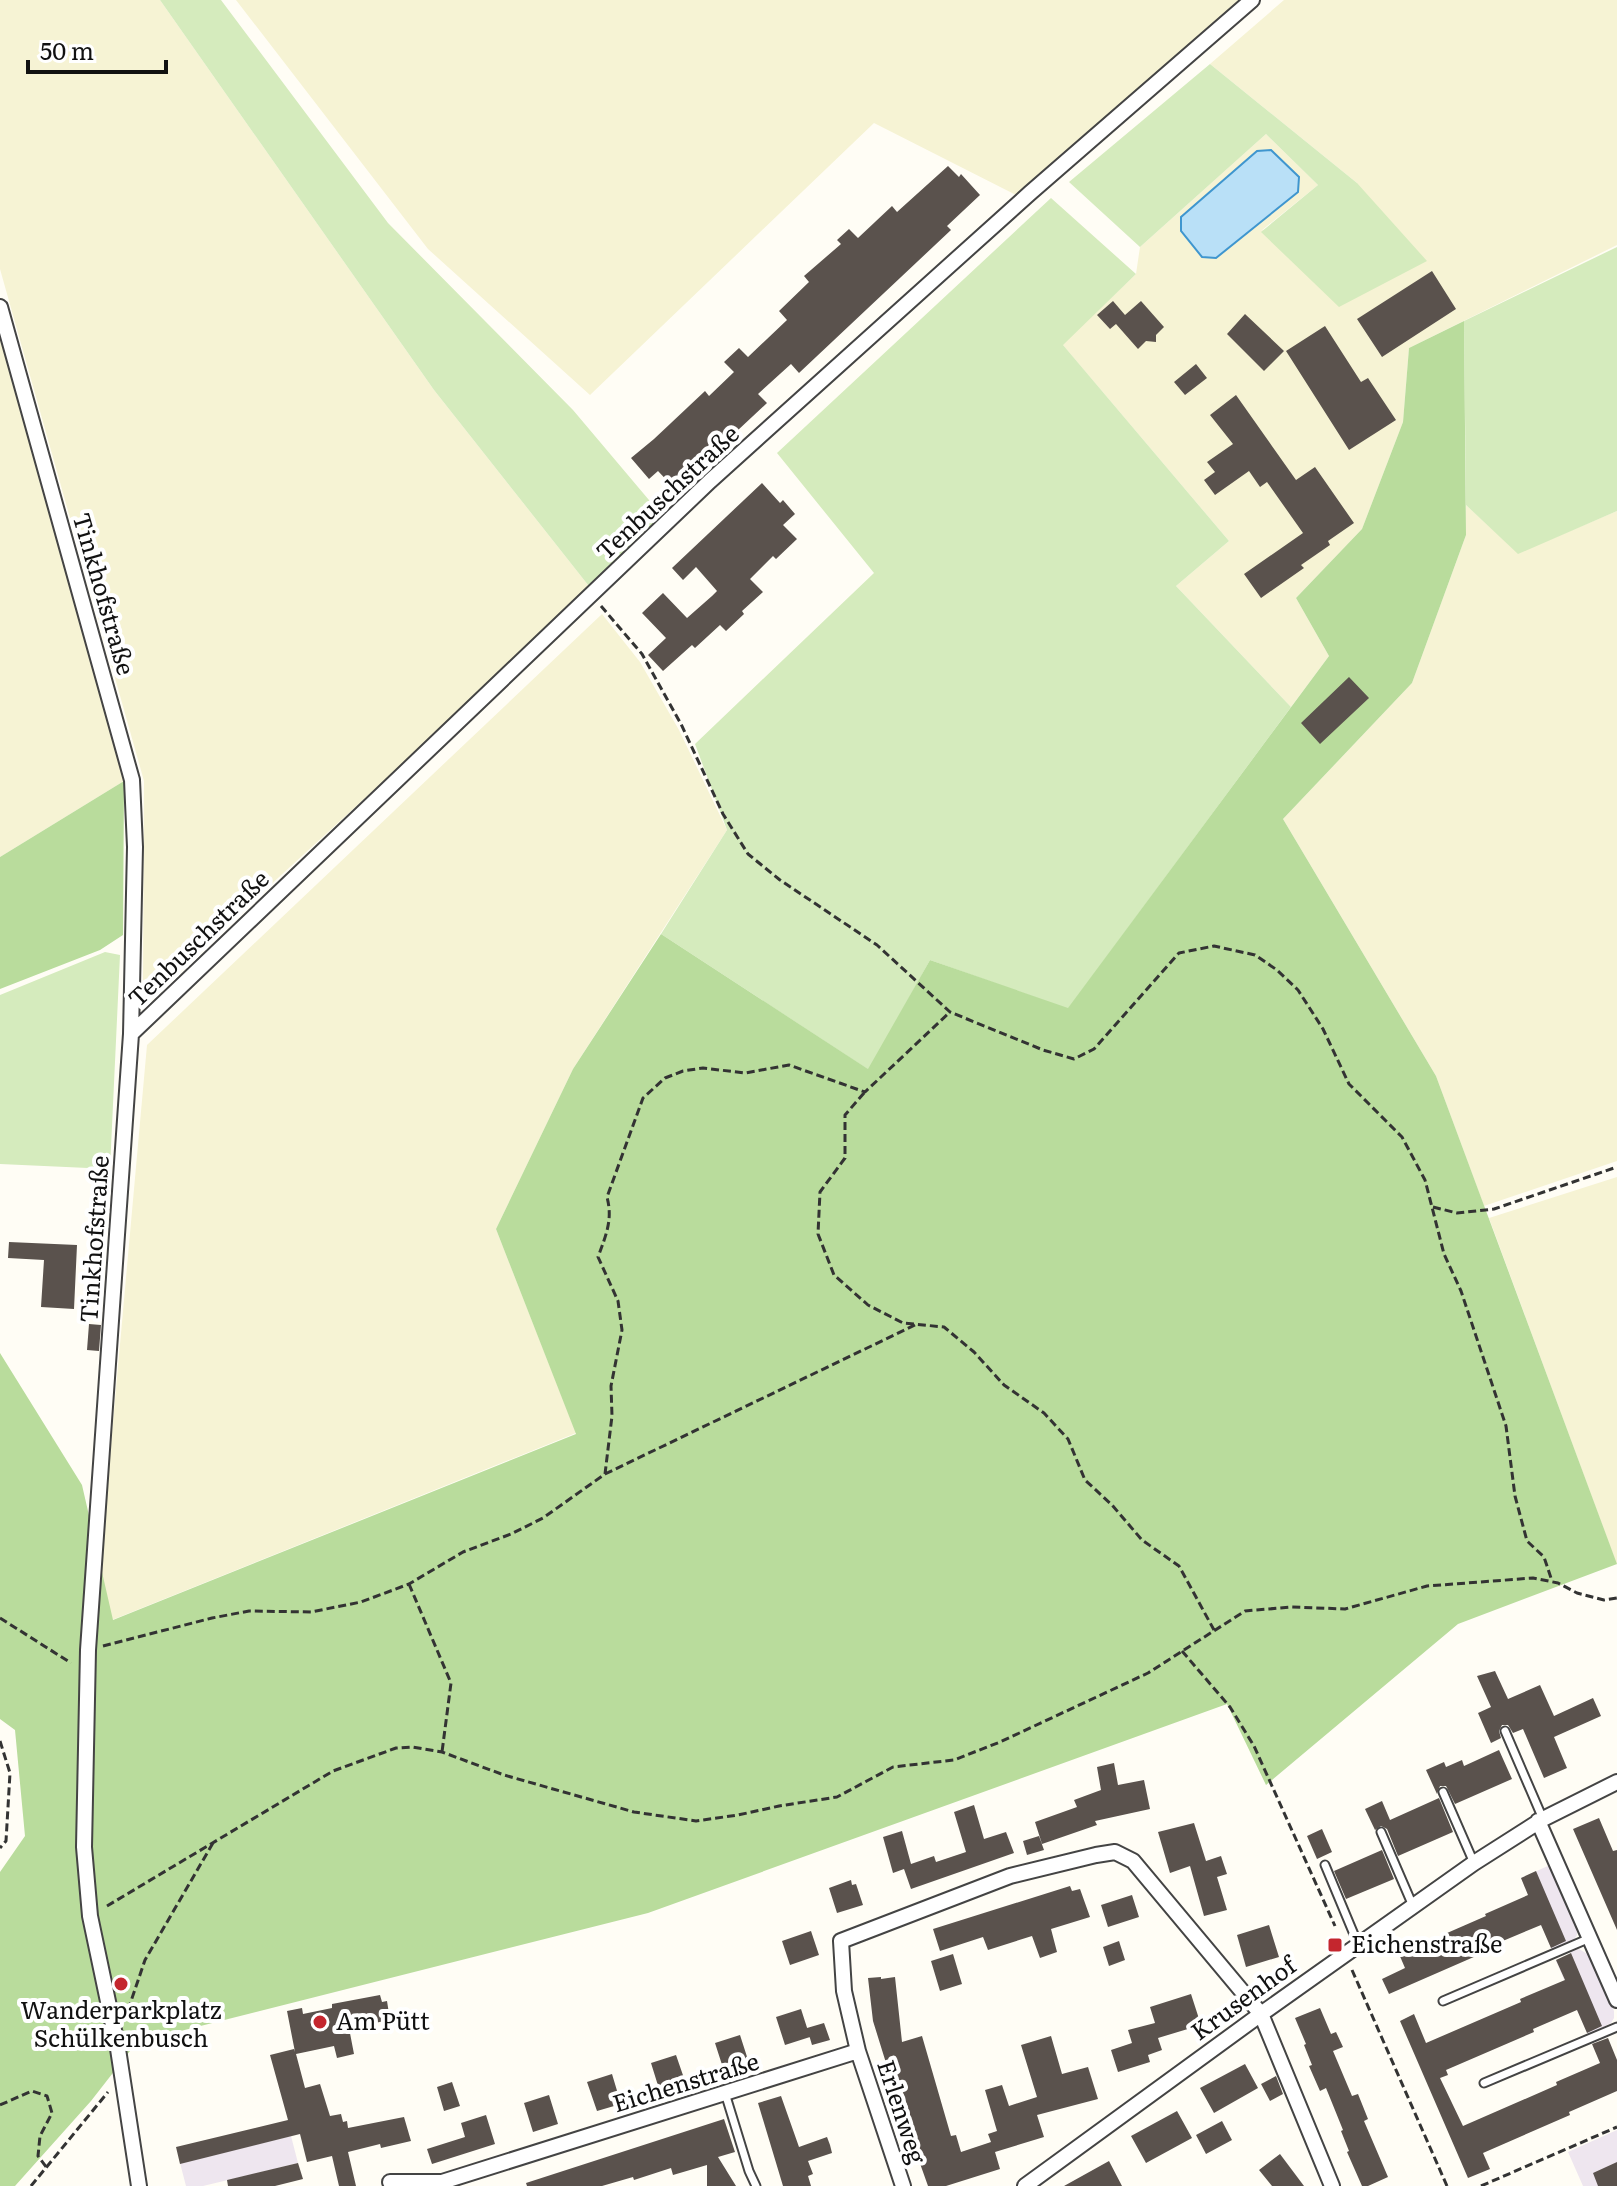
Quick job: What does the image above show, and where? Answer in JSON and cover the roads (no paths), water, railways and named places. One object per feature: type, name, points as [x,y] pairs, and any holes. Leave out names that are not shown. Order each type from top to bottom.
[{"type":"street","name":"Tenbuschstraße","points":[[131,1034],[710,481],[1030,193],[1252,0]]},
{"type":"street","name":"Tinkhofstraße","points":[[0,307],[132,780],[135,847],[131,1034],[88,1650],[84,1847],[90,1916],[116,2039],[139,2186]]},
{"type":"street","name":"Krusenhof","points":[[1025,2186],[1474,1863],[1540,1820],[1617,1782]]},
{"type":"street","points":[[1540,1820],[1617,2000]]},
{"type":"street","points":[[858,2051],[844,1991],[841,1941],[1010,1876],[1115,1852],[1133,1861],[1261,2014],[1332,2186]]},
{"type":"street","name":"Eichenstraße","points":[[390,2182],[442,2182],[858,2051]]},
{"type":"street","name":"Erlenweg","points":[[858,2051],[903,2186]]},
{"type":"lane","points":[[1505,1731],[1540,1820]]},
{"type":"lane","points":[[1443,1792],[1474,1863]]},
{"type":"lane","points":[[1381,1832],[1413,1906]]},
{"type":"lane","points":[[1325,1865],[1358,1944]]},
{"type":"lane","points":[[1443,2001],[1590,1938]]},
{"type":"lane","points":[[1484,2083],[1617,2027]]},
{"type":"lane","points":[[725,2093],[756,2186]]},
{"type":"water","points":[[1271,150],[1299,177],[1298,192],[1216,258],[1202,257],[1181,231],[1181,217],[1257,151]]},
{"type":"place","name":"Eichenstraße","points":[[1335,1945]]},
{"type":"place","name":"Wanderparkplatz Schülkenbusch","points":[[121,1984]]},
{"type":"place","name":"Am Pütt","points":[[320,2022]]}]
